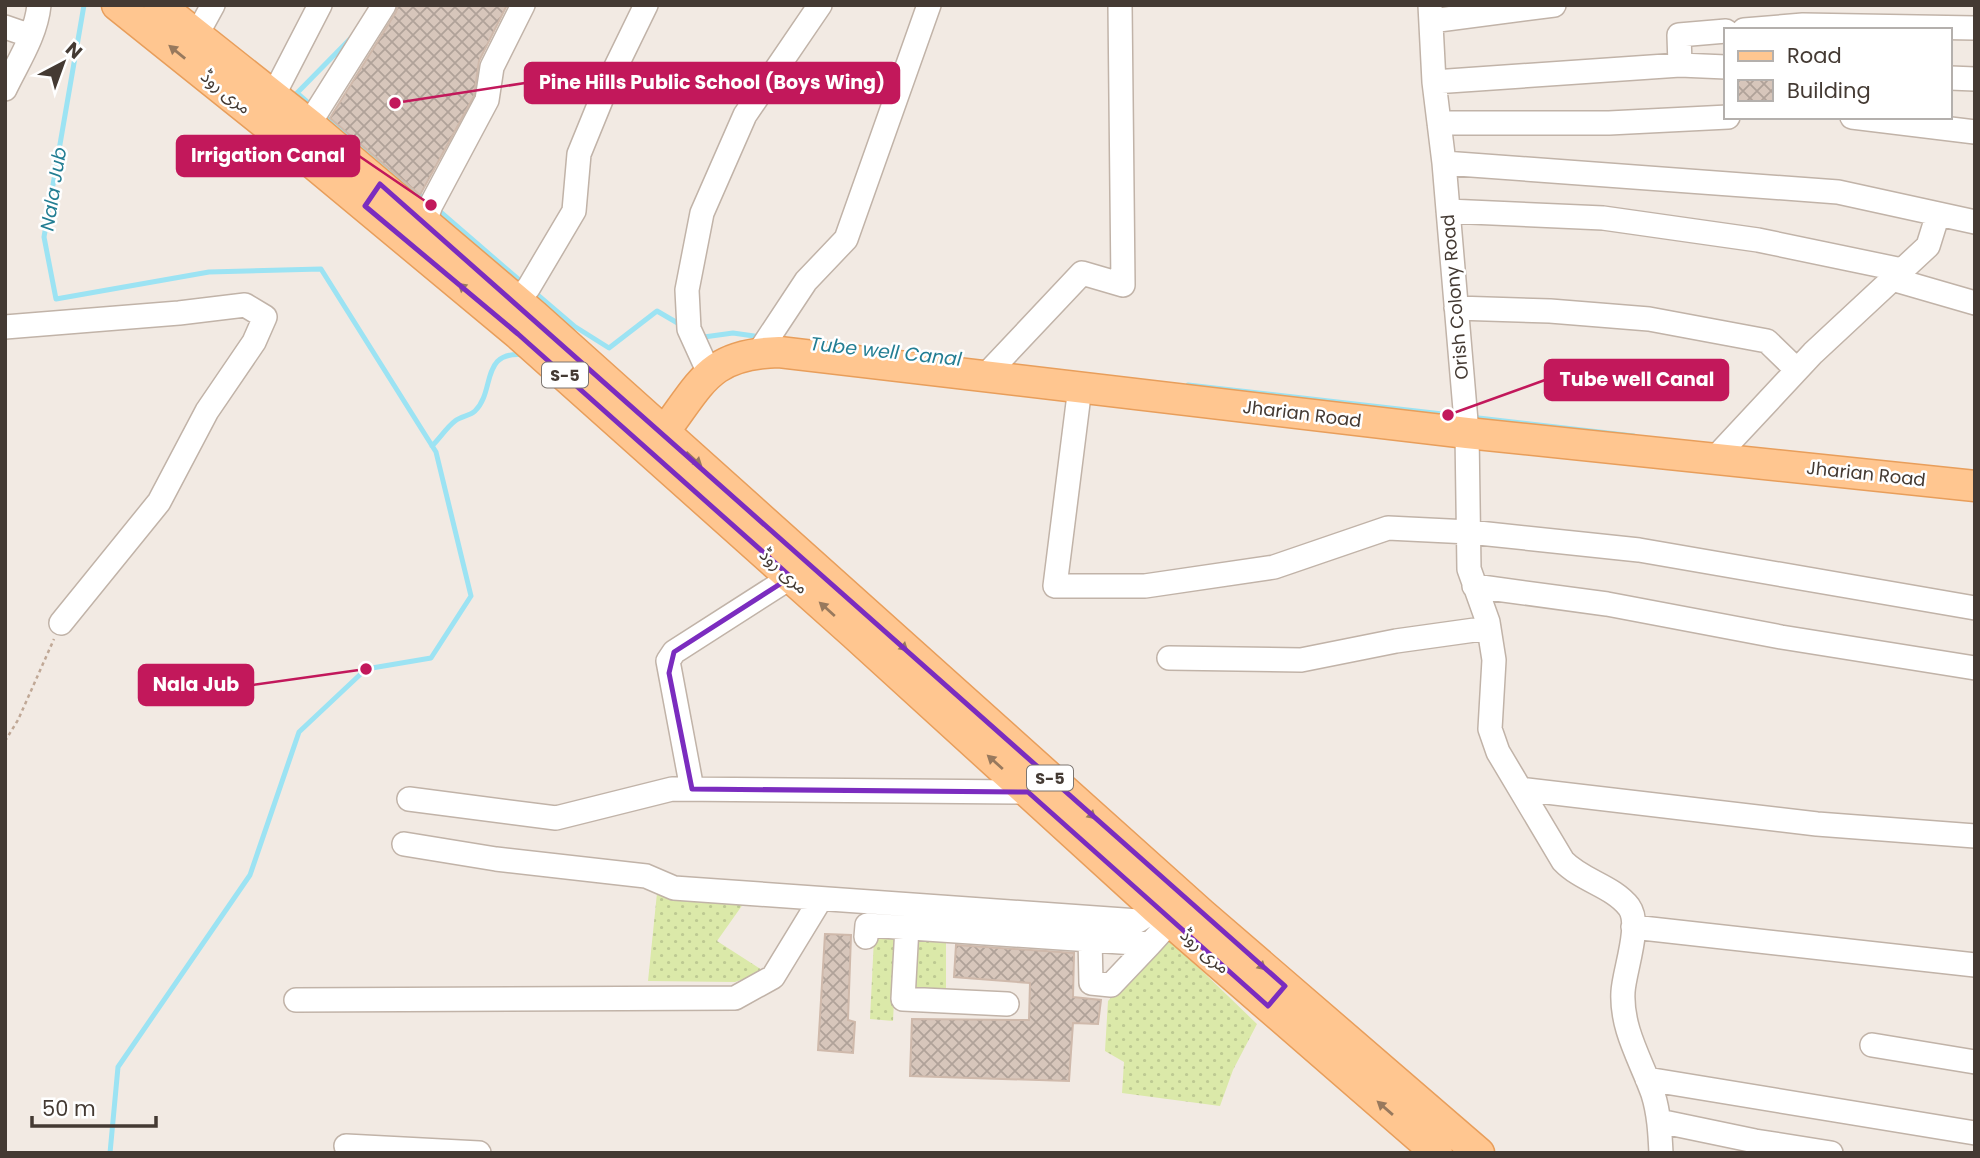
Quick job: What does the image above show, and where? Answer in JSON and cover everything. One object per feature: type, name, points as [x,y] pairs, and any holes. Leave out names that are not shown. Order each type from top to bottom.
[{"type":"main road","name":"مری روڈ","points":[[159,15],[309,124],[373,195],[425,221],[619,407],[790,577],[862,625],[1202,914],[1277,996],[1437,1153]]},
{"type":"main road","name":"مری روڈ","points":[[159,15],[373,195],[523,316]]},
{"type":"main road","name":"Jharian Road","points":[[664,432],[709,373],[724,362],[759,352],[779,352],[1467,433],[1975,485]]},
{"type":"main road","name":"مری روڈ","points":[[619,407],[664,432],[1028,792],[1163,916],[1277,996],[1479,1153]]},
{"type":"street","points":[[7,82],[31,36],[39,5]]},
{"type":"street","points":[[159,15],[213,5]]},
{"type":"street","points":[[273,96],[320,5]]},
{"type":"street","points":[[309,124],[384,5]]},
{"type":"street","points":[[425,221],[486,100],[492,67],[523,5]]},
{"type":"street","points":[[523,316],[529,287],[574,211],[579,154],[608,83],[646,5]]},
{"type":"street","points":[[709,373],[689,329],[687,290],[702,213],[745,115],[820,5]]},
{"type":"street","points":[[759,352],[806,281],[846,239],[929,5]]},
{"type":"street","points":[[985,376],[1082,273],[1123,285],[1120,5]]},
{"type":"street","points":[[1431,13],[1554,5]]},
{"type":"street","name":"Orish Colony Road","points":[[1431,13],[1434,82],[1444,163],[1467,433],[1469,569],[1489,628],[1494,660],[1490,729],[1498,752],[1563,861],[1573,872],[1621,900],[1633,915],[1633,927]]},
{"type":"street","points":[[1768,28],[1803,25],[1975,28]]},
{"type":"street","points":[[5,27],[31,36]]},
{"type":"street","points":[[1680,65],[1679,35],[1724,31]]},
{"type":"street","points":[[1434,82],[1680,65],[1724,68]]},
{"type":"street","points":[[1952,78],[1975,79]]},
{"type":"street","points":[[1439,123],[1609,123],[1724,117]]},
{"type":"street","points":[[1868,119],[1975,132]]},
{"type":"street","points":[[1444,163],[1838,192],[1975,222]]},
{"type":"street","points":[[1448,211],[1603,218],[1758,240],[1897,275],[1975,303]]},
{"type":"street","points":[[1714,459],[1797,370],[1928,246],[1938,214]]},
{"type":"street","points":[[5,327],[245,305],[265,317],[254,342],[206,411],[159,502],[61,623]]},
{"type":"street","points":[[1456,308],[1550,311],[1662,322],[1767,341],[1797,370]]},
{"type":"street","points":[[1080,387],[1055,586],[1145,586],[1274,567],[1388,528],[1469,532],[1639,550],[1975,608]]},
{"type":"street","points":[[692,789],[668,661],[674,652],[790,577]]},
{"type":"street","points":[[1474,586],[1607,604],[1782,638],[1975,668]]},
{"type":"street","points":[[1169,658],[1301,660],[1396,641],[1489,628]]},
{"type":"street","points":[[409,799],[556,818],[671,789],[1028,792]]},
{"type":"street","points":[[1520,789],[1817,824],[1975,836]]},
{"type":"street","points":[[404,844],[495,859],[646,876],[674,888],[1138,922],[1163,916]]},
{"type":"street","points":[[296,1000],[735,998],[773,978],[820,900]]},
{"type":"street","points":[[1090,938],[1091,983],[1111,985],[1150,944],[1163,916]]},
{"type":"street","points":[[866,937],[867,925],[1150,944]]},
{"type":"street","points":[[907,927],[903,999],[1007,1004]]},
{"type":"street","points":[[1661,1153],[1654,1097],[1629,1038],[1623,1006],[1633,927],[1975,965]]},
{"type":"street","points":[[1872,1045],[1975,1062]]},
{"type":"street","points":[[1647,1079],[1975,1133]]},
{"type":"street","points":[[1659,1121],[1755,1141],[1831,1153]]},
{"type":"street","points":[[346,1146],[479,1153]]},
{"type":"path","points":[[5,741],[18,720],[61,623]]},
{"type":"highlighted area","points":[[380,184],[1285,986],[1268,1006],[1028,792],[692,789],[669,673],[674,652],[791,577],[518,334],[365,206]]},
{"type":"green space","points":[[657,893],[746,900],[717,941],[765,972],[735,982],[648,981]]},
{"type":"green space","points":[[916,937],[946,937],[946,988],[916,988]]},
{"type":"green space","points":[[874,938],[897,939],[893,1021],[870,1019]]},
{"type":"green space","points":[[1169,939],[1257,1024],[1233,1070],[1220,1106],[1122,1093],[1124,1062],[1105,1051],[1108,1001]]},
{"type":"building","points":[[398,5],[507,5],[479,61],[474,96],[420,195],[330,118]]},
{"type":"building","points":[[825,934],[851,935],[848,1020],[855,1022],[853,1053],[818,1050]]},
{"type":"building","points":[[956,945],[1074,953],[1073,997],[1101,1000],[1098,1024],[1073,1023],[1069,1081],[910,1076],[912,1019],[1029,1020],[1030,983],[954,977]]},
{"type":"waterway","name":"Nala Jub","points":[[84,5],[44,237],[56,299],[209,272],[321,269],[436,452],[471,596],[431,658],[366,669],[299,732],[250,875],[118,1067],[110,1153]]},
{"type":"waterway","points":[[313,107],[297,93],[351,38]]},
{"type":"waterway","points":[[321,113],[426,201]]},
{"type":"waterway","points":[[437,209],[525,285]]},
{"type":"waterway","points":[[533,291],[574,326],[573,328]]},
{"type":"waterway","name":"Tube well Canal","points":[[574,326],[609,348],[657,311],[681,325]]},
{"type":"waterway","name":"Tube well Canal","points":[[699,335],[704,337],[733,333],[761,337]]},
{"type":"waterway","points":[[432,446],[455,421],[475,411],[481,403],[491,373],[501,358],[526,355]]},
{"type":"waterway","name":"Tube well Canal","points":[[1188,385],[1460,416]]},
{"type":"waterway","name":"Tube well Canal","points":[[1470,417],[1634,436]]},
{"type":"place","name":"Pine Hills Public School (Boys Wing)","points":[[395,103]]},
{"type":"place","name":"Irrigation Canal","points":[[431,205]]},
{"type":"place","name":"Tube well Canal","points":[[1448,415]]},
{"type":"place","name":"Nala Jub","points":[[366,669]]}]
